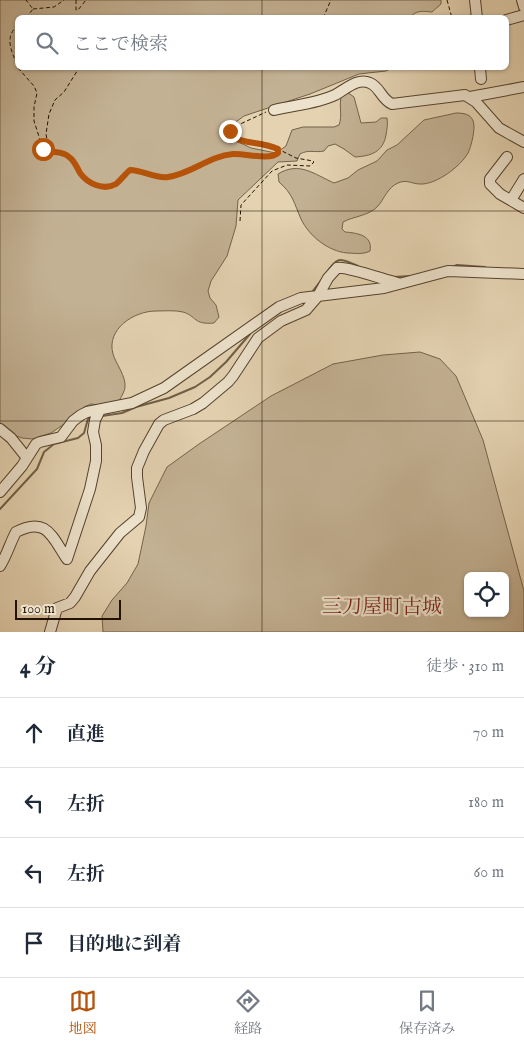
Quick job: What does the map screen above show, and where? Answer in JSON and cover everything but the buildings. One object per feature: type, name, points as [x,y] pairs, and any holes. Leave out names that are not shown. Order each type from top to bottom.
[{"type":"street","points":[[476,0],[478,15]]},
{"type":"street","points":[[522,0],[524,7]]},
{"type":"street","points":[[509,19],[524,15]]},
{"type":"street","points":[[480,70],[481,79]]},
{"type":"street","points":[[274,110],[314,102],[335,95],[356,82],[364,81],[372,84],[386,101],[392,104],[461,94],[470,97],[499,128],[524,142]]},
{"type":"street","points":[[470,97],[524,87]]},
{"type":"street","points":[[507,157],[490,179],[490,182],[494,189],[524,208]]},
{"type":"street","points":[[511,200],[524,179]]},
{"type":"street","points":[[50,632],[57,608],[70,603],[90,571],[120,532],[139,517],[141,508],[137,468],[159,424],[203,403],[233,376],[258,338],[281,321],[306,310],[313,296],[334,270],[339,267],[402,283]]},
{"type":"street","points":[[0,492],[36,444],[61,437],[73,421],[87,412],[132,403],[164,388],[278,307],[313,296],[362,291],[448,271],[524,274]]},
{"type":"street","points":[[0,566],[6,557],[16,532],[34,526],[42,527],[49,532],[67,559],[90,488],[96,461],[96,445],[93,432],[95,420],[100,410]]},
{"type":"street","points":[[0,429],[11,438],[27,458]]},
{"type":"path","points":[[26,0],[33,9]]},
{"type":"path","points":[[28,15],[33,9],[54,8],[64,0]]},
{"type":"path","points":[[76,0],[76,10],[86,0]]},
{"type":"path","points":[[324,15],[331,0]]},
{"type":"path","points":[[447,0],[451,15]]},
{"type":"path","points":[[15,28],[11,31],[9,38],[15,57]]},
{"type":"path","points":[[20,70],[35,89],[37,96],[34,107],[34,121],[43,149],[68,156],[84,177],[94,184],[104,187],[116,183],[130,170],[139,170],[166,178],[185,172],[217,157],[235,154],[272,156],[277,154],[278,149]]},
{"type":"path","points":[[50,152],[46,134],[49,114],[55,100],[64,92],[78,70]]},
{"type":"path","points":[[240,221],[241,205],[272,172],[287,165],[310,166],[313,164],[313,161],[296,158],[272,146],[243,142],[231,137],[230,135],[234,127],[260,113],[274,110]]},
{"type":"shaded area","points":[[0,0],[441,0],[441,4],[432,12],[422,11],[412,15],[15,15],[15,70],[388,70],[359,74],[310,94],[244,116],[233,124],[229,131],[230,138],[251,148],[276,153],[286,146],[292,130],[303,127],[334,127],[339,125],[342,93],[347,92],[354,97],[361,123],[376,122],[381,118],[387,118],[387,122],[384,141],[375,152],[366,156],[355,157],[335,144],[328,146],[324,151],[309,151],[300,154],[297,161],[278,162],[238,200],[236,226],[227,256],[211,281],[208,291],[210,298],[216,305],[219,317],[214,323],[202,323],[183,312],[156,311],[139,314],[124,323],[118,329],[112,345],[113,354],[125,383],[119,401],[104,406],[91,404],[84,407],[51,433],[32,439],[11,434],[0,424]]},
{"type":"shaded area","points":[[456,113],[471,117],[474,123],[473,137],[469,150],[460,163],[447,174],[433,181],[420,184],[398,183],[389,190],[374,209],[366,214],[343,222],[342,229],[345,232],[359,234],[367,238],[370,251],[358,254],[340,252],[320,242],[304,225],[295,203],[284,186],[279,182],[278,174],[293,169],[306,170],[334,183],[348,178],[358,170],[377,161],[387,150],[397,145],[424,120]]},
{"type":"shaded area","points":[[420,352],[440,359],[456,376],[483,440],[524,591],[524,632],[103,632],[102,616],[112,600],[127,583],[138,564],[149,503],[167,467],[271,396],[333,364],[383,355]]},
{"type":"waterway","points":[[327,272],[334,263],[340,260],[358,266]]},
{"type":"waterway","points":[[452,267],[457,265],[485,267]]},
{"type":"waterway","points":[[393,277],[411,276]]},
{"type":"waterway","points":[[312,292],[323,278]]},
{"type":"waterway","points":[[102,416],[122,413],[169,398],[195,387],[210,377],[226,362],[250,334]]},
{"type":"waterway","points":[[0,509],[37,469],[44,452],[54,444],[78,438],[84,433],[88,419],[92,418]]},
{"type":"district","name":"三刀屋町古城","points":[[382,607]]},
{"type":"route","points":[[43,149],[66,154],[76,164],[84,177],[90,182],[104,187],[112,186],[130,170],[139,170],[166,178],[185,172],[217,157],[235,154],[272,156],[278,153],[278,149],[272,146],[248,143],[231,137],[230,131]]}]
